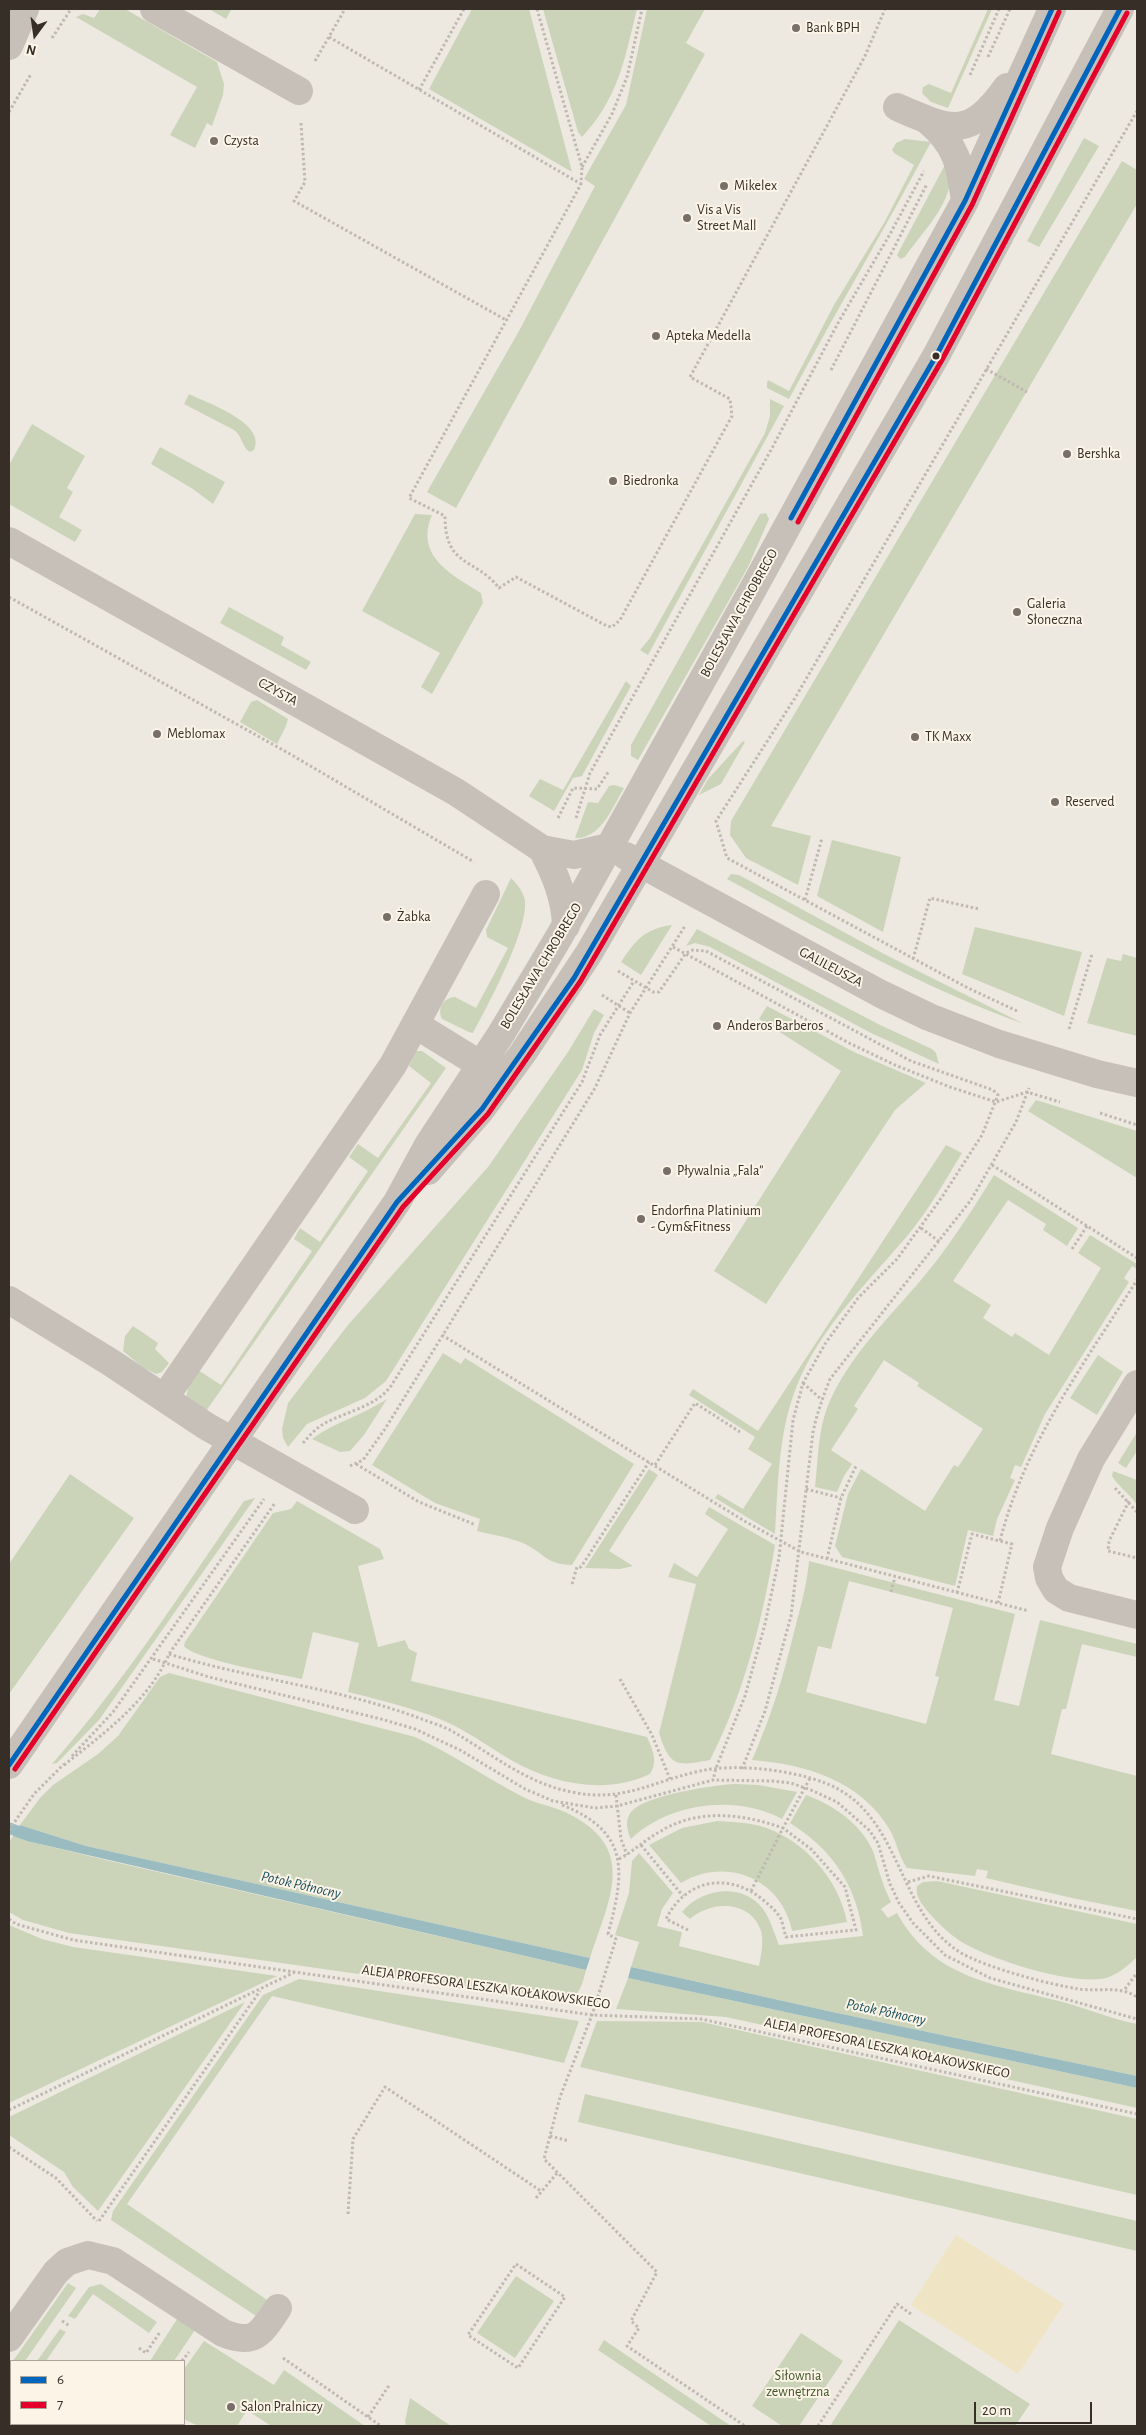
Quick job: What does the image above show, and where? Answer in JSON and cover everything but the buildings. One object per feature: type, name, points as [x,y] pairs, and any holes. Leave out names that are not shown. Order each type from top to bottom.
[{"type":"street","points":[[9,46],[25,9]]},
{"type":"street","points":[[154,9],[298,91]]},
{"type":"street","name":"BOLESŁAWA CHROBREGO","points":[[9,1765],[397,1202],[428,1145],[481,1065],[566,926],[965,201],[1052,9]]},
{"type":"street","name":"BOLESŁAWA CHROBREGO","points":[[397,1202],[441,1157],[481,1110],[524,1053],[589,954],[936,356],[1120,9]]},
{"type":"street","points":[[897,107],[928,121],[954,128],[971,124],[993,107],[1034,50]]},
{"type":"street","points":[[928,121],[946,137],[952,146],[960,165],[965,201]]},
{"type":"street","name":"CZYSTA","points":[[9,541],[456,792],[550,852]]},
{"type":"street","points":[[566,926],[566,912],[550,852],[589,854],[609,847]]},
{"type":"street","name":"GALILEUSZA","points":[[609,847],[881,994],[970,1034],[1063,1064],[1137,1083]]},
{"type":"street","points":[[165,1397],[393,1065],[486,894]]},
{"type":"street","points":[[416,1025],[481,1065]]},
{"type":"street","name":"GALILEUSZA","points":[[1063,1064],[1091,1082],[1137,1102]]},
{"type":"street","points":[[9,1300],[165,1397],[206,1426],[355,1510]]},
{"type":"street","points":[[1137,1384],[1094,1452],[1060,1528],[1047,1567],[1049,1578],[1056,1590],[1069,1598],[1137,1615]]},
{"type":"street","points":[[9,2338],[56,2272],[67,2262],[88,2255],[113,2260],[223,2333],[246,2340],[256,2336],[278,2308]]},
{"type":"path","points":[[345,9],[298,91],[305,182],[294,201],[506,320]]},
{"type":"path","points":[[419,90],[464,9]]},
{"type":"path","points":[[537,9],[582,168],[581,184],[408,498],[445,516],[448,543],[453,552],[492,579],[499,588],[516,576],[612,627],[620,620],[732,416],[730,399],[690,377],[864,56],[885,9]]},
{"type":"path","points":[[582,168],[612,114],[627,77],[642,9]]},
{"type":"path","points":[[329,37],[581,184]]},
{"type":"path","points":[[1026,1014],[968,988],[727,858],[716,821],[795,698],[1137,111]]},
{"type":"path","points":[[550,852],[572,828],[590,773],[767,458],[843,315],[890,234],[926,166]]},
{"type":"path","points":[[829,372],[929,181]]},
{"type":"path","points":[[986,369],[1027,392]]},
{"type":"path","points":[[9,597],[290,754],[477,864]]},
{"type":"path","points":[[550,852],[573,788],[597,789],[611,769]]},
{"type":"path","points":[[805,900],[822,838]]},
{"type":"path","points":[[913,959],[930,898],[979,909]]},
{"type":"path","points":[[672,947],[809,1022],[887,1061],[950,1087],[996,1102],[1027,1092],[1064,1102]]},
{"type":"path","points":[[589,954],[653,992],[663,990],[686,953],[693,950],[706,951],[911,1061],[954,1078],[992,1090],[997,1094],[996,1102],[969,1156],[921,1228],[897,1259],[858,1298],[825,1344],[803,1383],[793,1420],[781,1541],[766,1616],[745,1696],[713,1780]]},
{"type":"path","points":[[1070,1029],[1092,954]]},
{"type":"path","points":[[64,1765],[126,1716],[164,1664],[169,1654],[272,1506],[313,1432],[326,1423],[375,1401],[391,1386],[582,1082],[600,1036],[634,981]]},
{"type":"path","points":[[342,1464],[350,1466],[363,1460],[374,1444],[595,1088],[630,1013],[646,988]]},
{"type":"path","points":[[1063,1027],[1076,1031]]},
{"type":"path","points":[[742,1769],[765,1711],[791,1616],[813,1432],[817,1410],[830,1379],[940,1242],[971,1200],[1016,1122],[1030,1084]]},
{"type":"path","points":[[1091,1110],[1137,1125]]},
{"type":"path","points":[[992,1165],[1137,1258]]},
{"type":"path","points":[[1072,1249],[1087,1226]]},
{"type":"path","points":[[921,1228],[940,1242]]},
{"type":"path","points":[[1000,1541],[1016,1494],[1051,1416],[1137,1280]]},
{"type":"path","points":[[442,1335],[746,1522],[800,1552],[1039,1613]]},
{"type":"path","points":[[803,1383],[822,1400]]},
{"type":"path","points":[[654,1465],[695,1402],[740,1432]]},
{"type":"path","points":[[572,1584],[577,1567],[581,1567],[649,1462]]},
{"type":"path","points":[[356,1464],[419,1502],[476,1525]]},
{"type":"path","points":[[827,1559],[840,1498],[856,1466]]},
{"type":"path","points":[[9,1830],[34,1794],[113,1712],[231,1547],[290,1473]]},
{"type":"path","points":[[806,1489],[840,1498]]},
{"type":"path","points":[[1129,1501],[1109,1541],[1108,1551],[1137,1558]]},
{"type":"path","points":[[958,1593],[972,1534],[1012,1544],[998,1603]]},
{"type":"path","points":[[891,1592],[895,1577]]},
{"type":"path","points":[[169,1654],[214,1668],[375,1705],[414,1716],[447,1728],[512,1768],[572,1792],[616,1795],[644,1789],[670,1779],[716,1768],[742,1769],[810,1778],[829,1784],[853,1800],[873,1818],[908,1882],[917,1907],[938,1934],[964,1954],[994,1966],[1075,1988],[1095,1991],[1125,1990],[1137,1997]]},
{"type":"path","points":[[153,1658],[164,1664],[414,1729],[460,1750],[525,1789],[579,1812],[595,1822],[615,1846],[619,1859],[614,1912],[608,1934],[616,1939],[598,2000],[560,2097],[544,2159],[657,2272],[631,2321],[639,2328],[628,2346],[745,2426]]},
{"type":"path","points":[[620,1679],[652,1735],[670,1779]]},
{"type":"path","points":[[751,1891],[810,1778]]},
{"type":"path","points":[[553,1801],[596,1808],[617,1806],[713,1780],[772,1781],[805,1788],[837,1802],[869,1830],[878,1843],[890,1884],[899,1903],[924,1935],[945,1955],[990,1978],[1137,2019]]},
{"type":"path","points":[[616,1795],[621,1839],[627,1855]]},
{"type":"path","points":[[619,1859],[662,1830],[700,1816],[743,1816],[784,1828],[811,1849],[845,1888],[856,1930],[786,1937],[781,1919],[773,1908],[751,1891],[738,1886],[710,1884],[695,1887],[683,1896],[672,1907],[666,1919],[688,1930]]},
{"type":"path","points":[[641,1845],[683,1896]]},
{"type":"path","points":[[908,1882],[922,1876],[944,1879],[1137,1919]]},
{"type":"path","name":"ALEJA PROFESORA LESZKA KOŁAKOWSKIEGO","points":[[9,1919],[16,1924],[72,1940],[592,2015],[702,2019],[1137,2114]]},
{"type":"path","points":[[9,2110],[296,1972]]},
{"type":"path","points":[[1125,1990],[1137,1973]]},
{"type":"path","points":[[98,2222],[262,1990]]},
{"type":"path","points":[[348,2214],[353,2139],[385,2087],[541,2192]]},
{"type":"path","points":[[550,2136],[568,2141]]},
{"type":"path","points":[[536,2198],[558,2172]]},
{"type":"path","points":[[516,2264],[565,2297],[518,2368],[468,2335],[516,2264]]},
{"type":"path","points":[[818,2426],[897,2304],[911,2314]]},
{"type":"path","points":[[256,2336],[290,2364],[381,2426]]},
{"type":"path","points":[[368,2417],[390,2384]]},
{"type":"green space","points":[[100,9],[125,9],[217,62],[224,84],[223,95],[212,126],[207,123],[195,148],[170,135],[197,87],[76,17],[83,14],[94,18]]},
{"type":"green space","points":[[209,9],[229,9],[231,10],[226,19]]},
{"type":"green space","points":[[472,9],[529,9],[572,172],[429,89]]},
{"type":"green space","points":[[543,9],[637,9],[624,61],[612,93],[594,123],[582,137],[578,132]]},
{"type":"green space","points":[[647,9],[705,9],[686,43],[705,54],[456,508],[427,492],[519,331],[595,186],[584,179],[626,105]]},
{"type":"green space","points":[[988,9],[992,9],[948,108],[931,102],[922,93],[923,87],[929,84],[951,93]]},
{"type":"green space","points":[[1084,138],[1099,146],[1039,247],[1027,241]]},
{"type":"green space","points":[[905,139],[931,142],[789,399],[767,388],[768,380],[789,391],[834,305],[884,223],[914,165],[892,150],[896,143]]},
{"type":"green space","points":[[947,161],[950,184],[943,204],[905,257],[900,259],[897,255]]},
{"type":"green space","points":[[1122,161],[1137,170],[1137,204],[771,826],[811,836],[798,885],[746,858],[730,835],[731,821]]},
{"type":"green space","points":[[189,394],[233,415],[244,423],[252,431],[256,440],[254,450],[250,452],[247,450],[234,430],[184,404]]},
{"type":"green space","points":[[770,399],[784,406],[648,655],[640,650],[650,638],[765,433],[770,416]]},
{"type":"green space","points":[[32,424],[85,456],[67,488],[73,492],[59,517],[82,530],[75,542],[9,504],[9,465]]},
{"type":"green space","points":[[160,447],[225,482],[213,504],[193,489],[151,464]]},
{"type":"green space","points":[[766,513],[769,519],[748,567],[638,760],[631,756],[631,745],[760,514]]},
{"type":"green space","points":[[415,514],[432,515],[428,530],[428,542],[432,553],[448,571],[481,593],[483,603],[432,694],[421,687],[440,653],[362,611]]},
{"type":"green space","points":[[229,607],[284,637],[281,645],[311,662],[306,670],[220,623]]},
{"type":"green space","points":[[626,681],[631,686],[582,776],[573,778],[554,811],[529,796],[540,779],[563,790]]},
{"type":"green space","points":[[257,700],[288,719],[277,744],[240,722],[251,702]]},
{"type":"green space","points":[[743,741],[745,742],[721,784],[699,795],[708,779]]},
{"type":"green space","points":[[614,785],[624,788],[605,821],[592,833],[584,837],[575,838],[588,802],[598,803],[609,786]]},
{"type":"green space","points":[[832,840],[901,857],[883,932],[817,896]]},
{"type":"green space","points":[[731,874],[739,875],[886,955],[1024,1024],[910,976],[727,879]]},
{"type":"green space","points":[[511,878],[517,884],[524,897],[525,909],[522,925],[497,986],[473,1033],[469,1032],[442,1019],[441,1007],[447,999],[455,997],[476,1008],[508,948],[487,937],[486,930]]},
{"type":"green space","points":[[672,925],[641,975],[621,962],[642,937],[654,929]]},
{"type":"green space","points":[[975,927],[1082,952],[1064,1016],[962,974]]},
{"type":"green space","points":[[697,929],[878,1024],[932,1049],[936,1053],[939,1064],[871,1033],[710,947],[695,943],[686,946]]},
{"type":"green space","points":[[1123,954],[1137,958],[1137,1036],[1087,1023],[1107,958],[1121,961]]},
{"type":"green space","points":[[767,1006],[854,1052],[926,1083],[895,1110],[766,1304],[714,1271],[841,1071],[759,1019]]},
{"type":"green space","points":[[594,1009],[604,1015],[594,1033],[582,1070],[386,1381],[365,1398],[307,1424],[288,1447],[283,1438],[282,1429],[288,1403],[348,1325],[488,1167],[568,1052]]},
{"type":"green space","points":[[416,1051],[422,1051],[446,1068],[204,1414],[186,1398],[188,1388],[198,1370],[221,1385],[312,1251],[294,1239],[300,1228],[320,1242],[368,1171],[349,1157],[358,1144],[378,1158],[431,1083],[409,1066]]},
{"type":"green space","points":[[1036,1100],[1137,1131],[1137,1178],[1028,1111]]},
{"type":"green space","points":[[946,1145],[962,1153],[926,1212],[832,1324],[818,1344],[796,1388],[782,1441],[775,1534],[715,1498],[718,1494],[743,1509],[772,1464],[748,1449],[755,1437],[689,1395],[693,1389],[758,1431]]},
{"type":"green space","points":[[994,1175],[1078,1228],[1067,1246],[1043,1230],[1046,1224],[1008,1200],[953,1281],[991,1305],[983,1318],[1012,1337],[1015,1333],[1049,1355],[1101,1268],[1078,1253],[1090,1235],[1137,1264],[1137,1269],[1132,1266],[1124,1278],[1129,1282],[1045,1414],[1021,1467],[1015,1465],[1010,1478],[1015,1480],[997,1519],[993,1536],[968,1530],[955,1586],[842,1557],[835,1546],[848,1494],[861,1469],[925,1511],[954,1465],[958,1467],[983,1429],[917,1386],[919,1383],[884,1360],[854,1406],[858,1409],[831,1450],[852,1464],[837,1492],[815,1487],[824,1417],[836,1388],[847,1369],[873,1335],[939,1258],[964,1223]]},
{"type":"green space","points":[[133,1326],[158,1343],[155,1349],[169,1363],[162,1372],[156,1374],[142,1367],[123,1351],[125,1336]]},
{"type":"green space","points":[[443,1353],[461,1364],[465,1358],[634,1464],[572,1565],[556,1563],[523,1543],[477,1531],[480,1519],[435,1503],[372,1465]]},
{"type":"green space","points":[[1098,1355],[1123,1372],[1097,1415],[1070,1398]]},
{"type":"green space","points":[[387,1399],[364,1435],[350,1451],[340,1452],[312,1439],[330,1428]]},
{"type":"green space","points":[[1137,1432],[1137,1451],[1126,1468],[1118,1463]]},
{"type":"green space","points":[[649,1469],[658,1475],[609,1551],[633,1566],[620,1569],[585,1568]]},
{"type":"green space","points":[[1113,1471],[1137,1480],[1137,1505],[1112,1476]]},
{"type":"green space","points":[[70,1474],[134,1518],[9,1694],[9,1564]]},
{"type":"green space","points":[[255,1498],[99,1720],[57,1763],[52,1764],[104,1701],[244,1501]]},
{"type":"green space","points":[[297,1501],[380,1549],[384,1559],[358,1566],[378,1647],[405,1640],[409,1649],[417,1653],[411,1681],[647,1737],[653,1751],[654,1760],[650,1774],[615,1784],[579,1784],[561,1781],[511,1760],[440,1719],[348,1692],[359,1643],[313,1632],[302,1679],[220,1661],[191,1651],[184,1646],[273,1513],[291,1509]]},
{"type":"green space","points":[[709,1507],[775,1545],[765,1600],[751,1655],[722,1735],[710,1760],[682,1763],[671,1759],[659,1733],[696,1584],[668,1577],[674,1563],[697,1577],[728,1529],[705,1514]]},
{"type":"green space","points":[[809,1561],[1015,1614],[994,1700],[1019,1706],[1040,1620],[1137,1644],[1137,1657],[1082,1644],[1066,1709],[1062,1709],[1051,1754],[1137,1776],[1137,1911],[986,1878],[988,1871],[977,1869],[975,1876],[907,1868],[890,1830],[878,1813],[848,1787],[812,1771],[772,1762],[752,1760],[771,1713],[781,1681],[801,1606]],"holes":[[[849,1581],[953,1608],[935,1676],[939,1677],[926,1724],[806,1692],[818,1646],[831,1649]]]},
{"type":"green space","points":[[169,1673],[415,1737],[525,1798],[565,1812],[588,1826],[603,1841],[611,1857],[613,1875],[605,1914],[590,1958],[86,1846],[20,1825],[40,1798],[53,1785],[98,1754],[118,1736],[160,1677]]},
{"type":"green space","points":[[758,1785],[797,1792],[782,1819],[764,1811],[744,1807],[724,1805],[703,1806],[683,1810],[664,1817],[646,1827],[631,1839],[628,1832],[628,1817],[633,1810],[641,1805],[666,1795],[712,1786]]},
{"type":"green space","points":[[806,1795],[827,1804],[847,1818],[863,1834],[874,1854],[883,1884],[891,1902],[881,1909],[888,1918],[897,1913],[912,1935],[929,1952],[948,1966],[969,1976],[991,1984],[1063,2002],[1137,2024],[1137,2076],[828,2011],[631,1967],[639,1942],[615,1935],[629,1893],[632,1861],[639,1853],[673,1893],[662,1909],[657,1926],[682,1932],[679,1946],[759,1966],[762,1935],[756,1921],[749,1913],[730,1906],[719,1906],[699,1913],[690,1919],[682,1912],[700,1898],[722,1891],[745,1895],[755,1900],[768,1918],[779,1945],[863,1936],[855,1901],[849,1885],[840,1871],[819,1845],[790,1823]]},
{"type":"green space","points":[[717,1821],[760,1826],[791,1840],[804,1850],[817,1862],[836,1891],[843,1906],[847,1922],[792,1931],[786,1913],[777,1898],[750,1877],[716,1872],[698,1875],[681,1883],[649,1845],[682,1828]]},
{"type":"green space","points":[[13,1836],[110,1861],[586,1970],[582,1985],[577,1993],[564,2003],[69,1933],[23,1920],[9,1912],[9,1842]]},
{"type":"green space","points":[[937,1881],[1137,1924],[1137,1957],[1114,1975],[1106,1978],[1091,1979],[1053,1975],[990,1956],[960,1941],[929,1913],[918,1897],[917,1886],[923,1882]]},
{"type":"green space","points":[[9,1925],[42,1939],[73,1947],[277,1976],[9,2103]]},
{"type":"green space","points":[[628,1978],[1137,2088],[1137,2108],[726,2017],[616,2009]]},
{"type":"green space","points":[[299,1979],[579,2021],[564,2063],[272,1996],[127,2204],[270,2302],[259,2318],[111,2220],[113,2211],[263,1995]]},
{"type":"green space","points":[[245,2002],[98,2211],[73,2187],[64,2172],[9,2135],[9,2117]]},
{"type":"green space","points":[[597,2021],[702,2022],[1137,2119],[1137,2195],[580,2067]]},
{"type":"green space","points":[[585,2094],[1137,2221],[1137,2251],[578,2122]]},
{"type":"green space","points":[[516,2276],[554,2301],[515,2358],[477,2333]]},
{"type":"green space","points":[[68,2283],[76,2288],[26,2360],[14,2360]]},
{"type":"green space","points":[[101,2284],[157,2322],[149,2333],[93,2294],[75,2319],[68,2316],[89,2287]]},
{"type":"green space","points":[[179,2316],[197,2327],[175,2360],[151,2360]]},
{"type":"green space","points":[[899,2320],[1030,2404],[1015,2426],[830,2426]]},
{"type":"green space","points":[[60,2329],[66,2332],[47,2360],[38,2360]]},
{"type":"green space","name":"Siłownia zewnętrzna","points":[[801,2333],[843,2361],[799,2426],[782,2426],[752,2406]]},
{"type":"green space","points":[[604,2340],[731,2426],[711,2426],[598,2350]]},
{"type":"green space","points":[[204,2341],[274,2385],[284,2370],[365,2426],[271,2426],[247,2410],[237,2426],[198,2426],[185,2420],[185,2368]]},
{"type":"green space","points":[[410,2398],[451,2426],[406,2426],[405,2421]]},
{"type":"green space","points":[[86,2425],[130,2425],[129,2426]]},
{"type":"sand","points":[[956,2235],[1064,2304],[1018,2374],[911,2305]]},
{"type":"water","points":[[20,1825],[86,1846],[590,1958],[586,1970],[31,1842],[13,1836]]},
{"type":"water","points":[[631,1967],[828,2011],[1137,2076],[1137,2088],[628,1978]]},
{"type":"waterway","name":"Potok Północny","points":[[9,1828],[30,1836]]},
{"type":"transit line","name":"6","points":[[791,518],[965,201],[1052,9]]},
{"type":"transit line","name":"6","points":[[9,1765],[397,1202],[482,1109],[574,978],[936,356],[1120,9]]},
{"type":"transit line","name":"7","points":[[798,522],[972,205],[1059,12]]},
{"type":"transit line","name":"7","points":[[15,1769],[403,1207],[488,1114],[580,982],[942,360],[1127,13]]},
{"type":"place","name":"Bank BPH","points":[[796,28]]},
{"type":"place","name":"Czysta","points":[[214,141]]},
{"type":"place","name":"Mikelex","points":[[724,186]]},
{"type":"place","name":"Vis a Vis Street Mall","points":[[687,218]]},
{"type":"place","name":"Apteka Medella","points":[[656,336]]},
{"type":"place","name":"Bershka","points":[[1067,454]]},
{"type":"place","name":"Biedronka","points":[[613,481]]},
{"type":"place","name":"Galeria Słoneczna","points":[[1017,612]]},
{"type":"place","name":"Meblomax","points":[[157,734]]},
{"type":"place","name":"TK Maxx","points":[[915,737]]},
{"type":"place","name":"Reserved","points":[[1055,802]]},
{"type":"place","name":"Żabka","points":[[387,917]]},
{"type":"place","name":"Anderos Barberos","points":[[717,1026]]},
{"type":"place","name":"Pływalnia „Fala”","points":[[667,1171]]},
{"type":"place","name":"Endorfina Platinium - Gym&Fitness","points":[[641,1219]]},
{"type":"place","name":"Salon Pralniczy","points":[[231,2407]]}]
